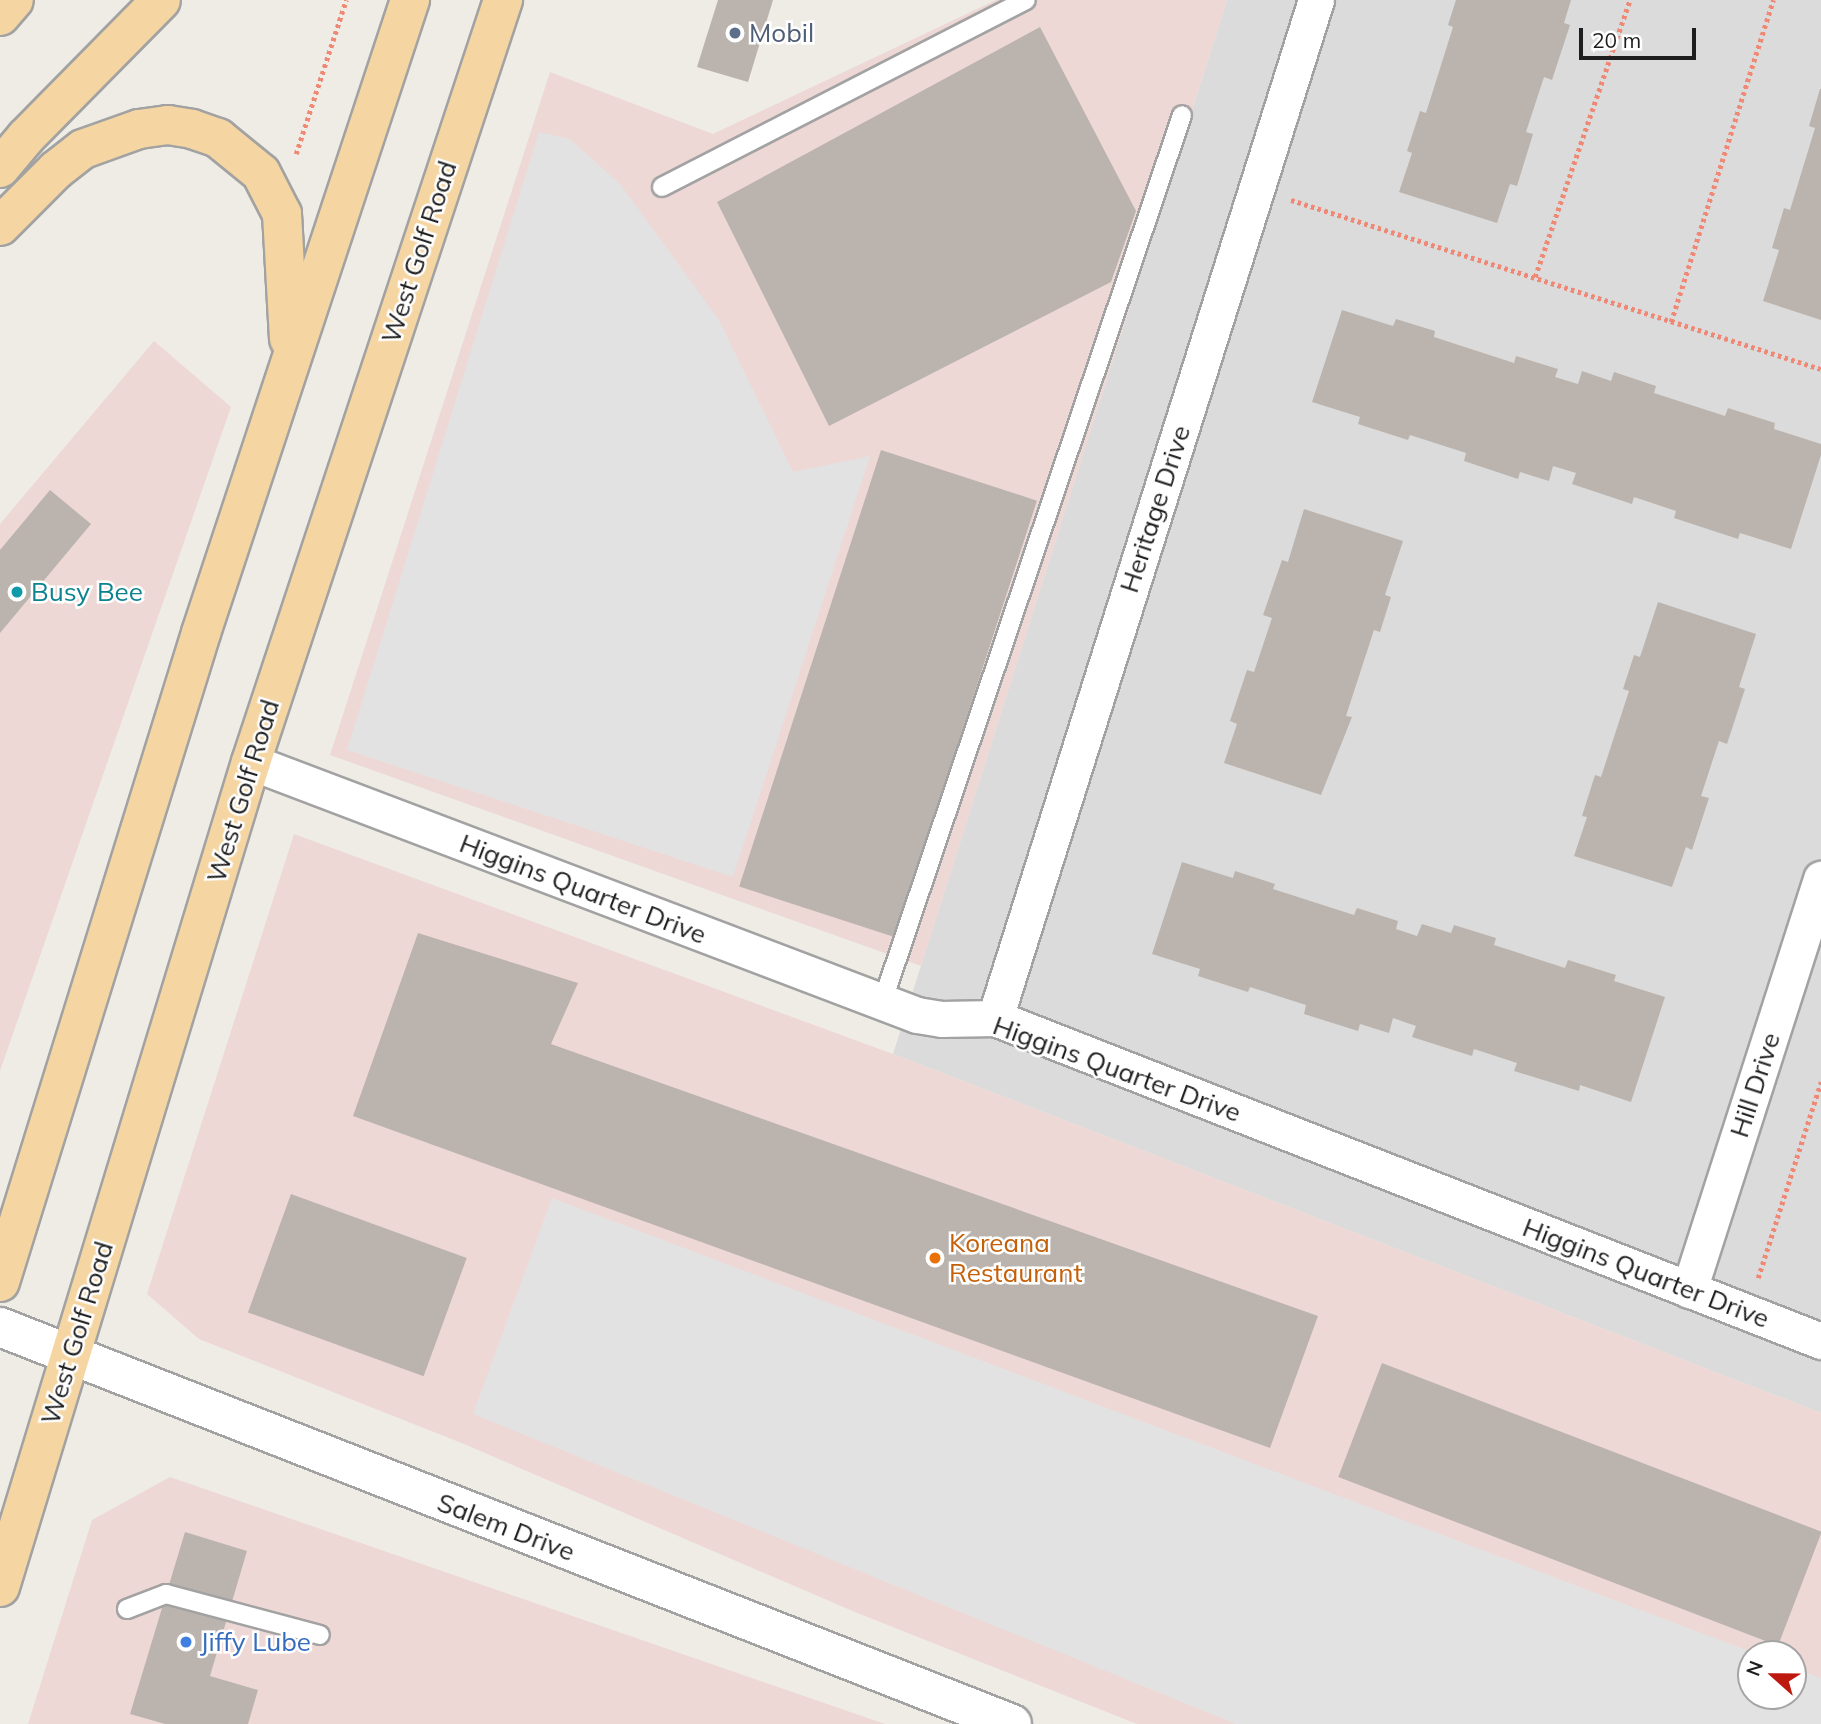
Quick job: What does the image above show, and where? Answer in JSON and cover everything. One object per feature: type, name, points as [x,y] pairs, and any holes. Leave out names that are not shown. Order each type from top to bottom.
[{"type":"main road","points":[[0,16],[14,0]]},
{"type":"main road","points":[[0,167],[26,137],[162,0]]},
{"type":"main road","points":[[0,1282],[201,633],[410,0]]},
{"type":"main road","name":"West Golf Road","points":[[0,1587],[251,762],[503,0]]},
{"type":"main road","points":[[0,226],[56,170],[83,149],[139,129],[168,125],[192,128],[218,138],[261,173],[282,214],[290,365]]},
{"type":"street","name":"Heritage Drive","points":[[995,1018],[1316,0]]},
{"type":"street","name":"Higgins Quarter Drive","points":[[251,762],[882,1003],[917,1015],[942,1019],[995,1018],[1821,1341]]},
{"type":"street","name":"Hill Drive","points":[[1689,1290],[1821,879]]},
{"type":"street","name":"Salem Drive","points":[[0,1327],[400,1486],[948,1713],[1012,1724]]},
{"type":"lane","points":[[662,187],[1026,0]]},
{"type":"lane","points":[[882,1003],[1182,116]]},
{"type":"lane","points":[[127,1609],[166,1594],[320,1635]]},
{"type":"path","points":[[296,154],[346,0]]},
{"type":"path","points":[[1535,278],[1630,0]]},
{"type":"path","points":[[1671,322],[1773,0]]},
{"type":"path","points":[[1256,189],[1821,369]]},
{"type":"path","points":[[1747,1312],[1821,1082]]},
{"type":"shaded area","points":[[996,0],[1227,0],[921,966],[330,755],[550,72],[713,134]]},
{"type":"shaded area","points":[[1227,0],[1821,0],[1821,1413],[893,1054]]},
{"type":"shaded area","points":[[539,132],[570,139],[620,184],[719,320],[793,472],[870,456],[733,877],[347,750]]},
{"type":"shaded area","points":[[154,341],[231,407],[0,1071],[0,524]]},
{"type":"shaded area","points":[[294,834],[893,1054],[1821,1413],[1821,1724],[1137,1724],[855,1612],[464,1444],[199,1339],[147,1294]]},
{"type":"shaded area","points":[[552,1198],[1737,1646],[1737,1710],[1807,1710],[1807,1673],[1821,1678],[1821,1724],[1236,1724],[473,1414]]},
{"type":"shaded area","points":[[170,1477],[885,1724],[28,1724],[92,1520]]},
{"type":"building","name":"Mobil","points":[[718,0],[773,0],[748,82],[697,67]]},
{"type":"building","points":[[1456,0],[1571,0],[1564,23],[1570,25],[1552,80],[1544,77],[1526,132],[1533,134],[1517,186],[1510,184],[1497,223],[1399,192],[1412,153],[1407,151],[1420,111],[1426,113],[1453,27],[1448,25]]},
{"type":"building","points":[[1040,27],[1136,211],[1111,282],[829,426],[717,202]]},
{"type":"building","points":[[1820,89],[1821,320],[1763,301],[1779,250],[1772,248],[1784,208],[1790,210],[1815,128],[1809,126]]},
{"type":"building","points":[[1342,310],[1393,326],[1396,319],[1435,331],[1434,337],[1514,363],[1516,356],[1558,369],[1555,377],[1578,384],[1582,371],[1611,381],[1614,372],[1656,386],[1654,393],[1725,416],[1728,408],[1775,423],[1774,429],[1821,444],[1821,455],[1791,549],[1740,533],[1738,539],[1674,518],[1676,511],[1634,497],[1632,504],[1572,484],[1576,473],[1553,466],[1549,481],[1520,472],[1518,479],[1464,461],[1466,453],[1410,435],[1408,440],[1358,424],[1360,417],[1312,402]]},
{"type":"building","points":[[881,450],[1037,501],[895,937],[739,887]]},
{"type":"building","name":"Busy Bee","points":[[50,490],[91,524],[0,633],[0,550]]},
{"type":"building","points":[[1304,509],[1403,541],[1385,595],[1391,597],[1380,632],[1374,630],[1346,716],[1352,717],[1321,795],[1224,763],[1237,724],[1230,721],[1247,670],[1254,672],[1272,618],[1263,615],[1282,560],[1288,562]]},
{"type":"building","points":[[1658,602],[1756,634],[1739,687],[1745,689],[1727,744],[1719,741],[1701,796],[1709,798],[1692,850],[1686,847],[1672,887],[1574,856],[1587,817],[1582,816],[1595,775],[1601,777],[1629,691],[1623,689],[1634,655],[1640,657]]},
{"type":"building","points":[[1182,862],[1233,878],[1235,871],[1275,884],[1273,889],[1354,915],[1357,908],[1398,921],[1396,929],[1417,936],[1422,924],[1451,933],[1454,925],[1496,938],[1494,945],[1565,968],[1568,960],[1616,975],[1614,981],[1665,997],[1631,1102],[1580,1085],[1579,1091],[1514,1071],[1517,1063],[1474,1049],[1472,1056],[1412,1037],[1416,1026],[1393,1018],[1389,1033],[1360,1024],[1358,1031],[1304,1014],[1306,1005],[1250,987],[1248,992],[1198,976],[1200,969],[1152,954]]},
{"type":"building","points":[[418,933],[578,983],[551,1044],[1318,1316],[1270,1448],[353,1116]]},
{"type":"building","points":[[291,1194],[467,1258],[424,1376],[248,1312]]},
{"type":"building","points":[[1382,1363],[1821,1534],[1780,1640],[1763,1640],[1338,1477]]},
{"type":"building","name":"Jiffy Lube","points":[[185,1532],[247,1551],[210,1676],[258,1690],[248,1724],[165,1724],[130,1714]]},
{"type":"place","name":"Mobil","points":[[735,33]]},
{"type":"place","name":"Busy Bee","points":[[17,592]]},
{"type":"place","name":"Koreana Restaurant","points":[[935,1258]]},
{"type":"place","name":"Jiffy Lube","points":[[186,1642]]}]
